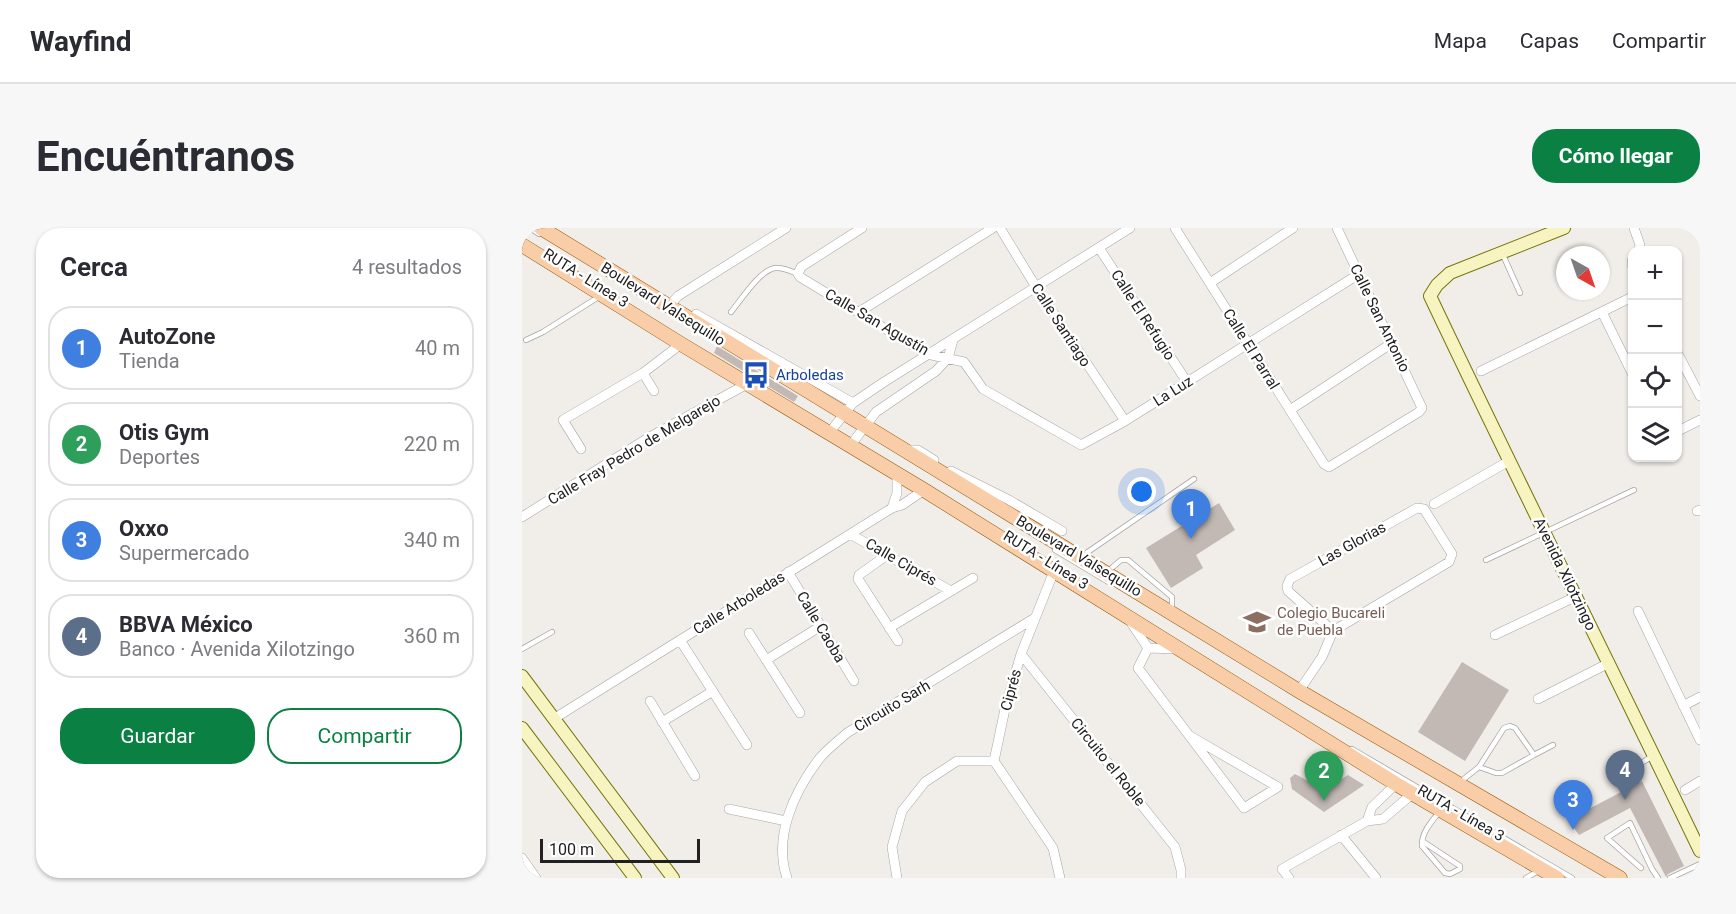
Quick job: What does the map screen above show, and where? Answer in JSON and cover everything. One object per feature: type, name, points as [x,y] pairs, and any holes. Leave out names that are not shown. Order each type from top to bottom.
[{"type":"main road","name":"Boulevard Valsequillo","points":[[541,228],[668,307],[846,412],[863,429],[970,486],[1080,557],[1299,691],[1620,878]]},
{"type":"main road","name":"Boulevard Valsequillo","points":[[522,245],[747,384],[830,431],[1412,794],[1557,878]]},
{"type":"street","points":[[668,307],[678,296],[786,228]]},
{"type":"street","points":[[798,273],[801,267],[862,228]]},
{"type":"street","points":[[859,312],[993,228]]},
{"type":"street","name":"Calle Santiago","points":[[1000,228],[1036,287],[1125,421]]},
{"type":"street","points":[[830,431],[846,412],[927,354],[953,340],[1130,228]]},
{"type":"street","name":"Calle El Parral","points":[[1175,228],[1324,464],[1329,467]]},
{"type":"street","points":[[1210,283],[1293,228]]},
{"type":"street","name":"Calle San Antonio","points":[[1329,467],[1422,408],[1337,228]]},
{"type":"street","points":[[1502,253],[1564,228]]},
{"type":"street","points":[[1634,228],[1640,246]]},
{"type":"street","name":"Calle El Refugio","points":[[1099,248],[1187,382]]},
{"type":"street","name":"Avenida Xilotzingo","points":[[1502,253],[1450,273],[1437,285],[1430,296],[1700,851]]},
{"type":"street","name":"Calle San Agustín","points":[[798,273],[800,277],[927,354],[964,362],[983,389]]},
{"type":"street","name":"La Luz","points":[[983,389],[1077,444],[1084,444],[1125,421],[1359,274]]},
{"type":"street","points":[[1481,371],[1628,299]]},
{"type":"street","points":[[1602,312],[1628,365]]},
{"type":"street","points":[[696,314],[846,412]]},
{"type":"street","points":[[851,444],[876,412],[936,370],[948,358],[953,340]]},
{"type":"street","points":[[1290,410],[1392,343]]},
{"type":"street","points":[[581,449],[563,420],[643,373],[681,344]]},
{"type":"street","points":[[1682,363],[1700,396]]},
{"type":"street","points":[[643,373],[654,391]]},
{"type":"street","name":"Calle Fray Pedro de Melgarejo","points":[[522,517],[648,438],[747,384]]},
{"type":"street","points":[[606,394],[613,405]]},
{"type":"street","points":[[1682,429],[1700,420]]},
{"type":"street","points":[[1434,504],[1509,461]]},
{"type":"street","points":[[892,508],[897,493],[897,474]]},
{"type":"street","points":[[970,486],[1009,500],[1062,531]]},
{"type":"street","name":"Calle Arboledas","points":[[555,718],[924,490]]},
{"type":"street","name":"Las Glorias","points":[[1421,507],[1452,554],[1449,562],[1333,631],[1288,591],[1287,585],[1290,579],[1421,507]]},
{"type":"street","name":"Calle Ciprés","points":[[850,534],[951,591]]},
{"type":"street","points":[[887,555],[859,575],[858,579],[898,641]]},
{"type":"street","points":[[1033,619],[1054,571]]},
{"type":"street","name":"Calle Caoba","points":[[789,572],[854,681]]},
{"type":"street","points":[[889,628],[973,578]]},
{"type":"street","points":[[1496,635],[1576,596]]},
{"type":"street","points":[[1638,611],[1700,740]]},
{"type":"street","points":[[1127,617],[1148,648]]},
{"type":"street","name":"Ciprés","points":[[994,761],[1005,708],[1033,619]]},
{"type":"street","name":"Circuito Sarh","points":[[787,878],[782,864],[786,821],[801,789],[820,758],[847,733],[1033,619]]},
{"type":"street","points":[[766,660],[821,626]]},
{"type":"street","points":[[1299,691],[1322,657],[1333,631]]},
{"type":"street","points":[[749,633],[800,713]]},
{"type":"street","points":[[680,640],[747,745]]},
{"type":"street","points":[[1148,648],[1181,649]]},
{"type":"street","points":[[1148,648],[1138,668],[1244,808],[1278,787],[1190,736]]},
{"type":"street","name":"Circuito el Roble","points":[[1021,654],[1175,847],[1181,878]]},
{"type":"street","points":[[1538,699],[1609,663]]},
{"type":"street","points":[[522,676],[673,878]]},
{"type":"street","points":[[662,722],[713,691]]},
{"type":"street","points":[[1683,706],[1700,697]]},
{"type":"street","points":[[650,701],[695,776]]},
{"type":"street","points":[[522,728],[635,878]]},
{"type":"street","points":[[897,878],[892,847],[902,811],[925,782],[957,761],[994,761],[1053,848],[1060,878]]},
{"type":"street","points":[[1685,790],[1700,781]]},
{"type":"street","points":[[1367,821],[1372,807],[1396,784]]},
{"type":"street","points":[[1289,878],[1282,869],[1367,821],[1383,819],[1412,794]]},
{"type":"street","points":[[729,809],[786,821]]},
{"type":"street","points":[[1341,835],[1376,878]]},
{"type":"street","points":[[522,858],[536,878]]},
{"type":"lane","points":[[530,228],[846,412]]},
{"type":"lane","name":"RUTA - Línea 3","points":[[522,238],[830,431]]},
{"type":"lane","points":[[1502,253],[1520,293]]},
{"type":"lane","points":[[731,312],[763,273],[772,268],[781,268],[798,273]]},
{"type":"lane","points":[[526,340],[543,332],[602,294]]},
{"type":"lane","points":[[863,429],[999,516]]},
{"type":"lane","name":"RUTA - Línea 3","points":[[851,444],[1339,741],[1572,878]]},
{"type":"lane","points":[[1080,557],[1194,479]]},
{"type":"lane","points":[[1486,560],[1634,490]]},
{"type":"lane","points":[[1049,546],[1608,878]]},
{"type":"lane","points":[[1106,573],[1121,560],[1128,560],[1172,597],[1172,613]]},
{"type":"lane","points":[[522,649],[552,632]]},
{"type":"lane","points":[[1458,783],[1479,767],[1504,728],[1510,726],[1515,728],[1534,754]]},
{"type":"lane","points":[[1479,767],[1502,773],[1553,745]]},
{"type":"lane","points":[[1624,774],[1654,755]]},
{"type":"lane","points":[[1422,841],[1460,866],[1460,869],[1450,874],[1445,873],[1425,850],[1422,841],[1440,810]]},
{"type":"lane","points":[[1641,868],[1607,838],[1630,823],[1658,878]]},
{"type":"lane","points":[[1670,878],[1700,864]]},
{"type":"lane","points":[[1526,878],[1542,868]]},
{"type":"building","name":"Arboledas","points":[[717,346],[798,396],[794,402],[714,353]]},
{"type":"building","points":[[1219,503],[1235,530],[1196,555],[1203,568],[1171,588],[1146,548]]},
{"type":"building","points":[[1462,662],[1509,690],[1465,761],[1418,732]]},
{"type":"building","points":[[1295,774],[1325,790],[1348,775],[1364,785],[1324,812],[1292,789],[1290,778]]},
{"type":"building","points":[[1642,781],[1684,866],[1666,877],[1630,808],[1579,835],[1568,820]]},
{"type":"place","name":"Arboledas","points":[[756,375]]},
{"type":"place","name":"AutoZone","points":[[1191,539]]},
{"type":"place","name":"Colegio Bucareli de Puebla","points":[[1257,622]]},
{"type":"place","name":"BBVA México","points":[[1625,800]]},
{"type":"place","name":"Otis Gym","points":[[1324,801]]},
{"type":"place","name":"Oxxo","points":[[1573,830]]}]
